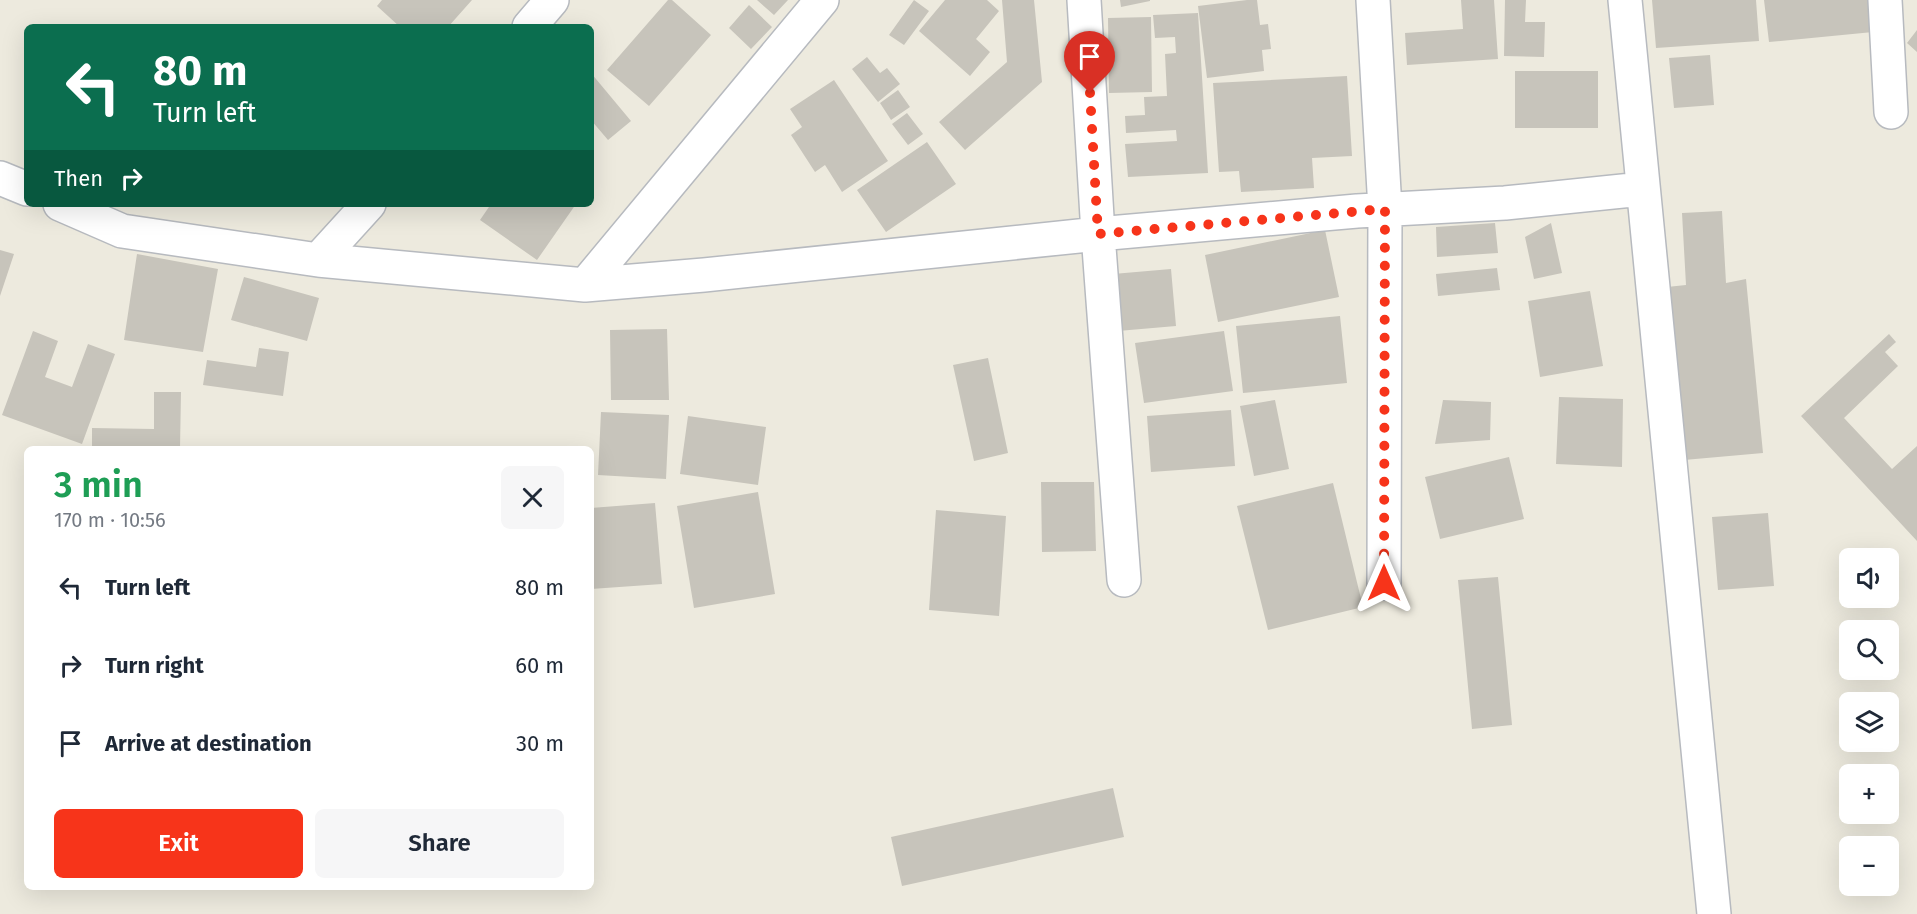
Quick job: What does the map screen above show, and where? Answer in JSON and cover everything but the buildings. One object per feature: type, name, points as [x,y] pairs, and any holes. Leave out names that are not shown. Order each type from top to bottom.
[{"type":"street","points":[[532,24],[552,0]]},
{"type":"street","points":[[585,285],[822,0]]},
{"type":"street","points":[[1084,0],[1098,234],[1124,579]]},
{"type":"street","points":[[1373,0],[1385,209],[1384,583]]},
{"type":"street","points":[[1625,0],[1713,914]]},
{"type":"street","points":[[1885,0],[1891,112]]},
{"type":"street","points":[[0,178],[24,188]]},
{"type":"street","points":[[67,207],[122,231],[318,260],[585,285],[704,275],[1098,234],[1385,209],[1505,203],[1642,189]]},
{"type":"street","points":[[318,260],[366,207]]},
{"type":"route","points":[[1090,93],[1098,234],[1385,209],[1384,583]]}]
